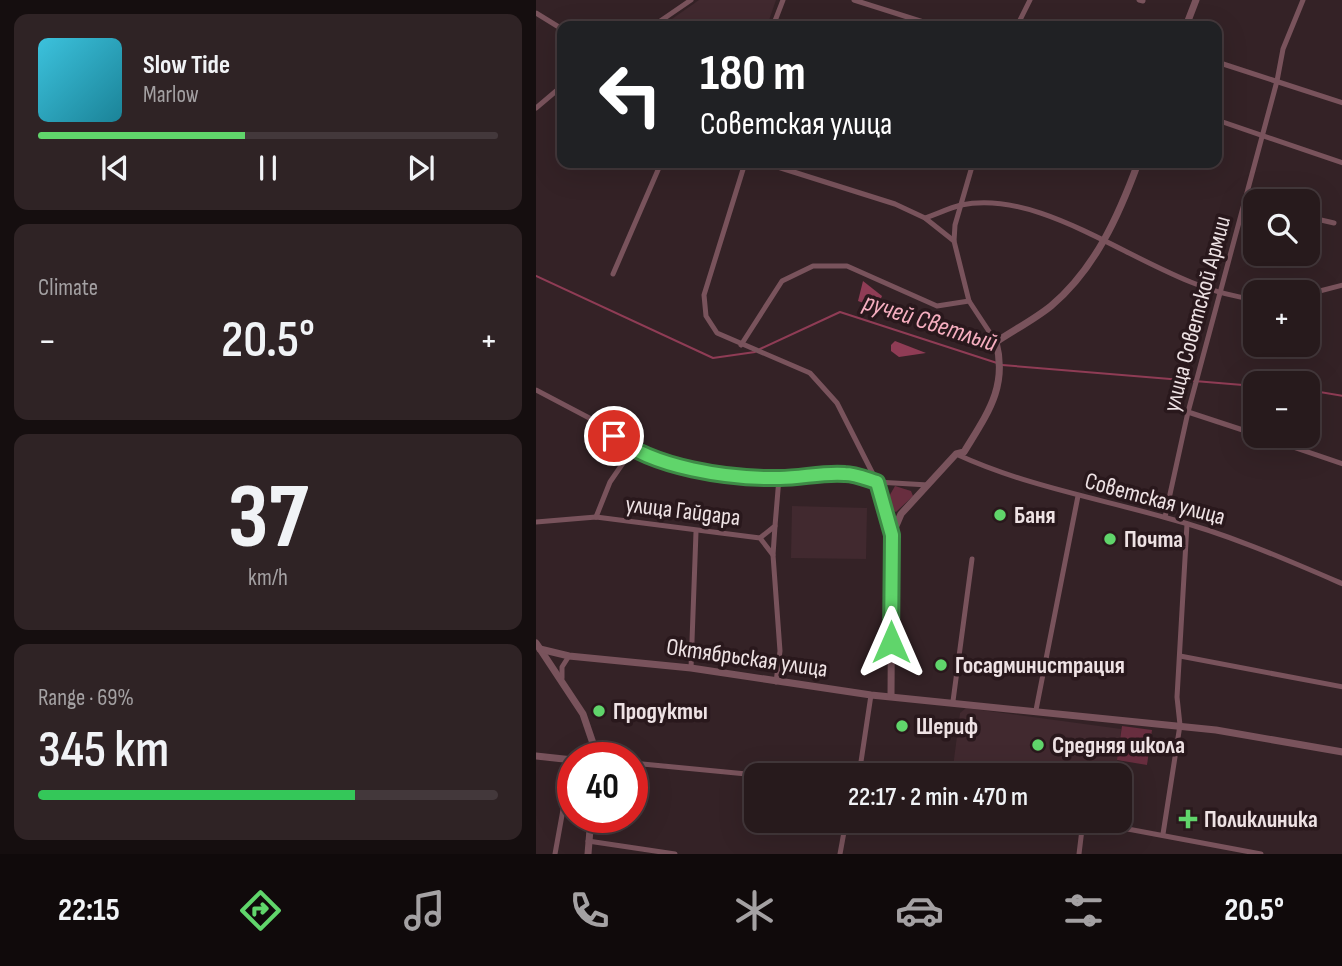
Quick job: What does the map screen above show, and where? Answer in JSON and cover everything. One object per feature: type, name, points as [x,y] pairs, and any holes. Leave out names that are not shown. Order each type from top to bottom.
[{"type":"street","points":[[660,21],[691,0]]},
{"type":"street","points":[[775,21],[783,0]]},
{"type":"street","points":[[854,0],[920,21]]},
{"type":"street","points":[[1020,21],[1030,0]]},
{"type":"street","points":[[1188,21],[1196,0]]},
{"type":"street","name":"улица Советской Армии","points":[[1247,189],[1277,81],[1283,49],[1302,0]]},
{"type":"street","points":[[536,13],[557,26]]},
{"type":"street","points":[[1222,64],[1343,103]]},
{"type":"street","points":[[536,108],[557,90]]},
{"type":"street","points":[[1222,122],[1343,163]]},
{"type":"street","points":[[613,274],[659,168]]},
{"type":"street","points":[[743,168],[704,295],[706,316],[717,333],[810,373],[838,403],[877,482],[892,535],[891,696]]},
{"type":"street","points":[[781,168],[895,204],[925,218],[954,241]]},
{"type":"street","points":[[892,535],[901,514],[956,454],[964,452],[990,408],[1002,365],[996,342],[969,301],[954,241],[960,205],[971,168]]},
{"type":"street","points":[[996,342],[1050,306],[1075,283],[1104,243],[1136,168]]},
{"type":"street","points":[[925,218],[960,205],[984,203],[1035,211],[1219,294],[1243,297]]},
{"type":"street","name":"улица Советской Армии","points":[[1165,517],[1188,412],[1243,206]]},
{"type":"street","points":[[1320,220],[1334,223]]},
{"type":"street","points":[[741,345],[782,281],[813,266],[847,266],[937,306],[969,301]]},
{"type":"street","points":[[1320,291],[1343,285]]},
{"type":"street","points":[[536,390],[596,421],[632,450],[683,466],[741,476],[779,478],[845,474],[877,482],[928,485]]},
{"type":"street","points":[[1188,412],[1243,430]]},
{"type":"street","points":[[1296,448],[1343,464]]},
{"type":"street","points":[[596,517],[610,482],[632,450]]},
{"type":"street","name":"Советская улица","points":[[956,454],[991,470],[1078,496],[1165,517],[1260,548],[1343,584]]},
{"type":"street","points":[[776,682],[780,651],[773,555],[779,478]]},
{"type":"street","points":[[1036,710],[1078,496]]},
{"type":"street","name":"улица Гайдара","points":[[536,522],[596,517],[696,532],[760,538],[773,555]]},
{"type":"street","points":[[1163,834],[1180,725],[1177,697],[1187,524]]},
{"type":"street","points":[[760,538],[775,526]]},
{"type":"street","points":[[691,668],[696,532]]},
{"type":"street","points":[[953,701],[972,559]]},
{"type":"street","points":[[537,647],[583,714],[593,742]]},
{"type":"street","name":"Октябрьская улица","points":[[537,647],[569,656],[691,668],[871,695],[1180,725],[1343,752]]},
{"type":"street","points":[[562,682],[562,667],[569,656]]},
{"type":"street","points":[[1180,656],[1343,687]]},
{"type":"street","points":[[861,763],[871,695]]},
{"type":"street","points":[[536,756],[557,758]]},
{"type":"street","points":[[648,765],[744,774]]},
{"type":"street","points":[[1132,829],[1261,854]]},
{"type":"street","points":[[555,854],[559,833]]},
{"type":"street","points":[[588,854],[589,833]]},
{"type":"street","points":[[840,854],[844,833]]},
{"type":"street","points":[[1079,854],[1082,833]]},
{"type":"street","points":[[588,841],[675,854]]},
{"type":"shaded area","points":[[699,0],[776,0],[769,21],[669,21]]},
{"type":"shaded area","points":[[863,281],[882,296],[877,308],[858,301]]},
{"type":"shaded area","points":[[895,341],[926,353],[899,357],[891,351],[891,345]]},
{"type":"shaded area","points":[[895,486],[911,491],[913,496],[896,512],[890,509],[887,500]]},
{"type":"shaded area","points":[[792,506],[867,508],[866,559],[791,558]]},
{"type":"shaded area","name":"Средняя школа","points":[[966,708],[1121,729],[1117,763],[954,763],[960,713]]},
{"type":"shaded area","points":[[1122,726],[1152,730],[1147,765],[1117,760]]},
{"type":"waterway","name":"ручей Светлый","points":[[536,276],[713,358],[755,352]]},
{"type":"waterway","name":"ручей Светлый","points":[[760,349],[840,312],[997,363]]},
{"type":"waterway","name":"ручей Светлый","points":[[1002,365],[1243,385]]},
{"type":"waterway","name":"ручей Светлый","points":[[1320,392],[1343,396]]},
{"type":"place","name":"Баня","points":[[1000,515]]},
{"type":"place","name":"Почта","points":[[1110,539]]},
{"type":"place","name":"Госадминистрация","points":[[941,665]]},
{"type":"place","name":"Продукты","points":[[599,711]]},
{"type":"place","name":"Шериф","points":[[902,726]]},
{"type":"place","name":"Средняя школа","points":[[1038,745]]},
{"type":"place","name":"Поликлиника","points":[[1188,819]]},
{"type":"route","points":[[614,436],[632,450],[683,466],[741,476],[779,478],[845,474],[877,482],[892,535],[891,642]]}]
